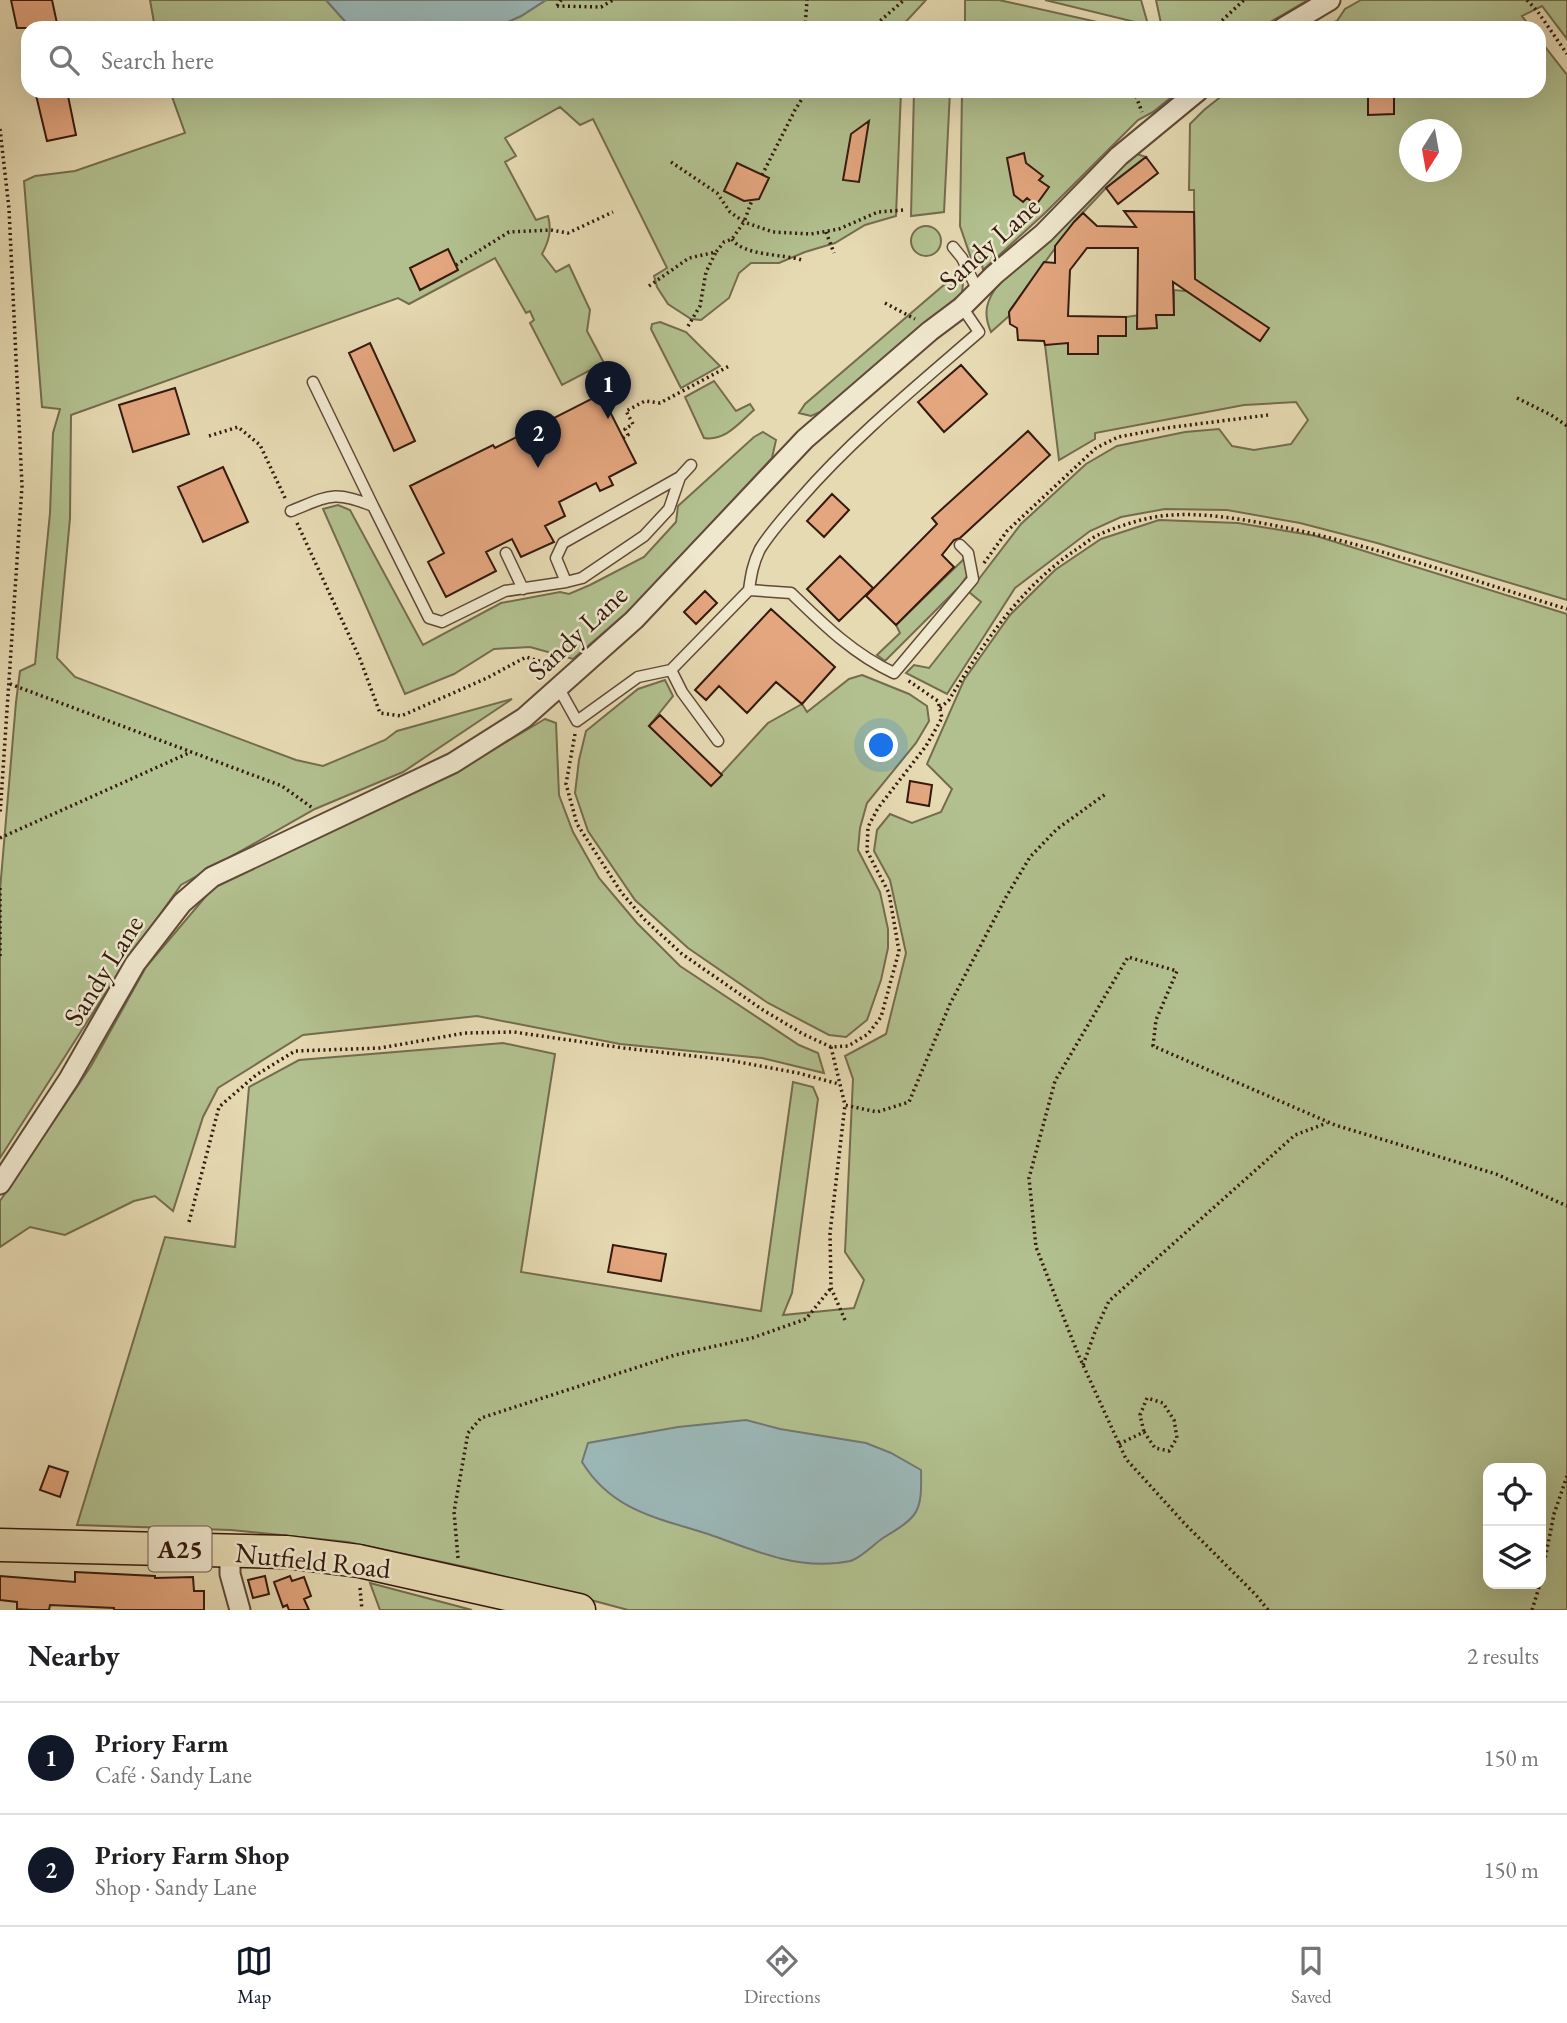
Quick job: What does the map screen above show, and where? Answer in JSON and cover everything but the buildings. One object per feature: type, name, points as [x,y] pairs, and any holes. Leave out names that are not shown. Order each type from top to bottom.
[{"type":"main road","name":"Nutfield Road","points":[[0,1545],[286,1552],[359,1561],[579,1610]]},
{"type":"street","points":[[1295,21],[1330,0]]},
{"type":"street","name":"Sandy Lane","points":[[0,1184],[69,1079],[135,964],[181,903],[212,877],[453,763],[524,718],[634,620],[804,439],[962,307],[1044,233],[1119,156],[1189,98]]},
{"type":"street","points":[[230,1550],[230,1574],[240,1610]]},
{"type":"lane","points":[[953,247],[962,258],[978,291]]},
{"type":"lane","points":[[558,687],[577,721],[638,677],[671,670],[750,590],[752,567],[769,535],[832,464],[979,332],[962,307]]},
{"type":"lane","points":[[313,382],[429,618],[442,622],[505,591],[582,578],[643,536],[669,509],[680,477]]},
{"type":"lane","points":[[566,582],[556,558],[563,543],[680,477],[691,465]]},
{"type":"lane","points":[[291,511],[327,496],[347,495],[373,506]]},
{"type":"lane","points":[[750,590],[791,593],[839,640],[869,662],[894,673],[973,579],[968,553],[960,545]]},
{"type":"lane","points":[[506,552],[523,589]]},
{"type":"lane","points":[[671,670],[681,692],[718,741]]},
{"type":"path","points":[[561,0],[557,6],[601,7],[612,0]]},
{"type":"path","points":[[806,21],[807,0]]},
{"type":"path","points":[[880,21],[904,0]]},
{"type":"path","points":[[1222,21],[1244,0]]},
{"type":"path","points":[[1527,0],[1544,21]]},
{"type":"path","points":[[1546,24],[1567,54]]},
{"type":"path","points":[[762,175],[802,98]]},
{"type":"path","points":[[0,129],[9,209],[22,486],[0,815]]},
{"type":"path","points":[[671,162],[717,193],[730,212],[744,222],[773,232],[825,232],[839,229],[878,212],[904,210]]},
{"type":"path","points":[[688,326],[700,306],[706,272],[716,252],[724,242],[732,239],[744,222],[752,200]]},
{"type":"path","points":[[456,265],[509,232],[551,230],[568,233],[613,212]]},
{"type":"path","points":[[825,232],[834,253]]},
{"type":"path","points":[[732,239],[736,245],[763,254],[802,260]]},
{"type":"path","points":[[649,286],[689,258],[716,252]]},
{"type":"path","points":[[885,303],[911,315],[930,331]]},
{"type":"path","points":[[623,438],[628,435],[625,429],[633,424],[626,411],[645,401],[660,403],[731,365]]},
{"type":"path","points":[[1517,398],[1567,426]]},
{"type":"path","points":[[973,579],[1007,531],[1096,448],[1118,437],[1268,415]]},
{"type":"path","points":[[209,436],[238,427],[260,445],[360,659],[380,713],[401,716],[487,678],[526,657],[552,665],[558,687]]},
{"type":"path","points":[[940,708],[949,700],[1001,620],[1054,565],[1098,535],[1137,520],[1164,516],[1214,516],[1337,538],[1567,610]]},
{"type":"path","points":[[577,721],[566,784],[577,824],[621,892],[644,919],[703,970],[803,1034],[831,1047],[848,1046],[868,1034],[881,1017],[899,951],[889,893],[867,850],[868,827],[878,808],[926,746],[942,718],[938,701],[920,687],[894,673]]},
{"type":"path","points":[[10,684],[282,786],[329,820]]},
{"type":"path","points":[[0,838],[191,752]]},
{"type":"path","points":[[845,1105],[877,1112],[909,1102],[950,1004],[1030,857],[1057,828],[1107,793]]},
{"type":"path","points":[[0,888],[0,959]]},
{"type":"path","points":[[1268,1610],[1126,1459],[1083,1365],[1036,1247],[1029,1178],[1055,1081],[1128,957],[1177,971],[1156,1020],[1153,1046],[1329,1122],[1496,1174],[1567,1206]]},
{"type":"path","points":[[189,1222],[219,1107],[256,1075],[295,1051],[380,1048],[465,1033],[514,1032],[729,1060],[839,1084]]},
{"type":"path","points":[[831,1047],[845,1105],[830,1233],[831,1288],[845,1320]]},
{"type":"path","points":[[1083,1365],[1109,1301],[1295,1135],[1329,1122]]},
{"type":"path","points":[[455,1581],[458,1565],[454,1512],[468,1433],[481,1418],[675,1355],[752,1338],[806,1319],[831,1288]]},
{"type":"path","points":[[1147,1398],[1163,1403],[1174,1420],[1177,1438],[1169,1451],[1155,1448],[1144,1432],[1140,1415],[1147,1398]]},
{"type":"path","points":[[1119,1444],[1144,1432]]},
{"type":"path","points":[[1546,1552],[1554,1514],[1567,1476]]},
{"type":"path","points":[[1532,1610],[1538,1589]]},
{"type":"green space","points":[[150,0],[326,0],[345,21],[154,21]]},
{"type":"green space","points":[[546,0],[926,0],[906,21],[510,21]]},
{"type":"green space","points":[[965,0],[999,0],[1093,21],[965,21]]},
{"type":"green space","points":[[1045,0],[1141,0],[1147,21],[1131,21]]},
{"type":"green space","points":[[1156,0],[1308,0],[1272,21],[1160,21]]},
{"type":"green space","points":[[1361,0],[1567,0],[1567,39],[1542,6],[1522,16],[1526,21],[1337,21],[1345,9]]},
{"type":"green space","points":[[1546,48],[1567,75],[1567,600],[1377,543],[1300,523],[1227,510],[1165,509],[1121,517],[1090,531],[1015,588],[947,694],[906,673],[914,665],[929,668],[981,602],[969,592],[1021,524],[1086,464],[1117,446],[1185,432],[1219,429],[1232,446],[1254,450],[1291,444],[1308,420],[1296,402],[1244,405],[1095,433],[1095,439],[1059,460],[1045,345],[1068,335],[1068,354],[1098,353],[1098,336],[1126,336],[1126,317],[1140,315],[1141,329],[1156,328],[1156,315],[1174,315],[1174,290],[1195,292],[1194,190],[1189,190],[1190,124],[1219,98],[1546,98]]},
{"type":"green space","points":[[172,98],[901,98],[896,216],[865,225],[835,243],[779,263],[751,263],[739,273],[729,298],[701,320],[691,319],[668,304],[657,287],[654,276],[667,268],[593,119],[580,125],[560,107],[505,138],[516,156],[505,162],[536,220],[548,216],[549,235],[542,254],[556,272],[569,265],[590,310],[587,331],[604,363],[562,385],[530,323],[534,320],[530,311],[526,313],[495,258],[409,304],[398,298],[71,415],[70,518],[57,658],[75,677],[296,760],[323,766],[385,740],[397,731],[512,699],[403,772],[315,809],[181,885],[119,972],[0,1158],[0,890],[16,702],[20,671],[35,664],[50,513],[53,433],[60,409],[42,407],[24,181],[35,176],[75,171],[185,133]]},
{"type":"green space","points":[[914,98],[950,98],[944,212],[911,216]]},
{"type":"green space","points":[[962,98],[1170,98],[1138,120],[1045,213],[983,270],[981,259],[973,264],[960,226]]},
{"type":"green space","points":[[1137,154],[1146,157],[1106,188],[1075,221],[1010,310],[1009,316],[991,332],[987,306],[1000,282],[1127,160]]},
{"type":"green space","points":[[926,226],[936,231],[941,241],[936,251],[926,256],[916,251],[911,241],[916,231]]},
{"type":"green space","points":[[959,272],[963,283],[962,293],[820,412],[811,416],[799,413],[805,404]]},
{"type":"green space","points":[[660,322],[686,332],[720,366],[681,388],[651,329],[652,324]]},
{"type":"green space","points":[[714,381],[736,411],[750,404],[754,410],[725,434],[704,438],[685,397]]},
{"type":"green space","points":[[763,432],[776,440],[772,458],[633,607],[573,659],[530,647],[494,649],[454,674],[405,694],[323,509],[338,505],[350,510],[423,645],[501,603],[560,592],[569,594],[644,557],[676,522],[678,506],[754,437]]},
{"type":"green space","points":[[1159,520],[1238,523],[1316,536],[1567,614],[1567,1610],[628,1610],[475,1569],[348,1542],[231,1530],[77,1525],[165,1237],[235,1247],[249,1087],[299,1060],[503,1043],[555,1054],[521,1272],[761,1311],[793,1082],[813,1087],[818,1099],[792,1293],[783,1315],[854,1308],[864,1280],[845,1252],[853,1079],[845,1056],[886,1034],[906,953],[890,880],[874,851],[877,830],[890,814],[912,823],[941,812],[952,789],[927,764],[964,680],[1010,615],[1055,570],[1101,539]]},
{"type":"green space","points":[[965,558],[967,576],[960,586],[885,661],[877,655],[900,633],[896,625]]},
{"type":"green space","points":[[862,675],[909,694],[927,706],[929,721],[916,743],[867,803],[860,828],[858,850],[880,892],[888,929],[888,948],[881,980],[867,1020],[846,1037],[829,1035],[768,1003],[688,948],[635,900],[588,831],[575,793],[586,731],[638,689],[665,680],[673,696],[649,726],[711,785],[768,723],[802,704],[807,712],[849,679]]},
{"type":"green space","points":[[545,719],[556,723],[559,795],[573,832],[599,878],[637,923],[680,966],[799,1045],[818,1053],[824,1073],[762,1058],[620,1044],[477,1016],[303,1035],[218,1088],[203,1117],[173,1211],[155,1196],[134,1201],[65,1235],[30,1227],[0,1247],[0,1201],[91,1066],[146,967],[212,889],[280,850],[474,761]]},
{"type":"green space","points":[[370,1583],[472,1610],[380,1610]]},
{"type":"water","points":[[326,0],[546,0],[510,21],[345,21]]},
{"type":"water","points":[[746,1420],[780,1429],[866,1443],[891,1453],[921,1470],[921,1496],[916,1512],[904,1524],[853,1560],[803,1563],[756,1551],[637,1510],[607,1492],[582,1462],[588,1443],[678,1427]]},
{"type":"place","name":"Priory Farm","points":[[608,419]]},
{"type":"place","name":"Priory Farm Shop","points":[[538,468]]}]
